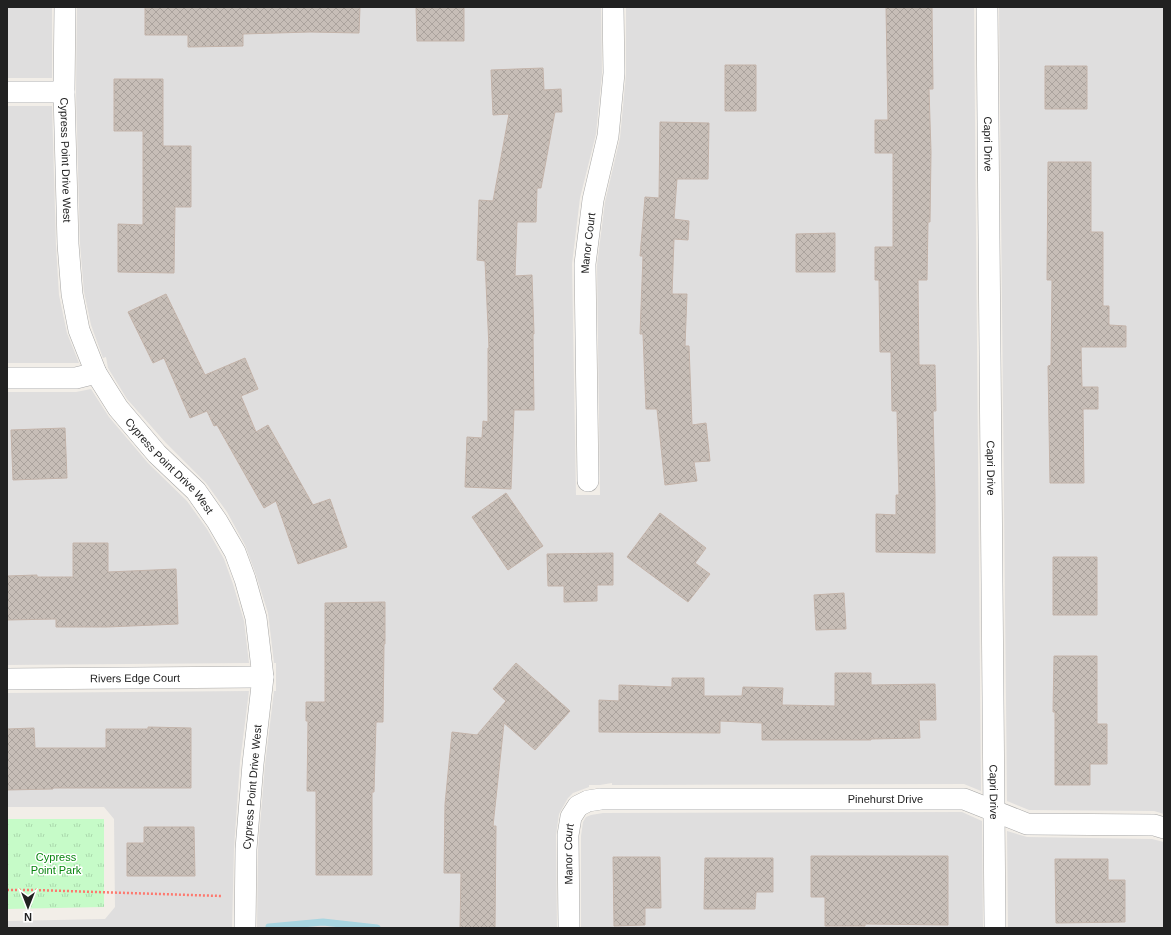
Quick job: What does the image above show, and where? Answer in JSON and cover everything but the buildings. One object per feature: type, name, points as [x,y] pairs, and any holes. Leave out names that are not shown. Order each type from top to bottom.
[{"type":"street","name":"Cypress Point Drive West","points":[[64,7],[64,92],[68,244],[72,294],[79,330],[96,374],[118,408],[157,454],[196,491],[217,521],[235,552],[245,579],[256,618],[263,677],[253,764],[246,850],[245,928]]},
{"type":"street","name":"Manor Court","points":[[588,481],[585,264],[593,200],[608,136],[614,73],[614,7]]},
{"type":"street","name":"Capri Drive","points":[[987,7],[996,928]]},
{"type":"street","points":[[7,92],[64,92]]},
{"type":"street","points":[[7,378],[76,378],[96,374]]},
{"type":"street","name":"Rivers Edge Court","points":[[7,679],[263,677]]},
{"type":"street","name":"Manor Court","points":[[569,928],[568,835],[571,817],[578,806],[588,801],[602,799]]},
{"type":"street","name":"Pinehurst Drive","points":[[602,799],[964,799],[1027,824],[1154,825],[1164,828]]},
{"type":"path","points":[[7,890],[245,897]]},
{"type":"shaded area","points":[[7,7],[52,7],[52,78],[7,78]]},
{"type":"shaded area","points":[[77,7],[601,7],[602,73],[596,134],[580,198],[572,264],[576,495],[600,495],[597,265],[605,202],[620,138],[626,75],[626,7],[974,7],[981,791],[964,784],[612,785],[612,783],[589,785],[589,787],[573,793],[568,798],[559,814],[556,835],[557,928],[257,928],[258,850],[265,765],[274,691],[276,691],[276,663],[274,663],[268,613],[245,545],[227,512],[206,483],[166,443],[127,399],[108,368],[106,357],[103,358],[91,325],[84,292],[80,244],[76,92]]},
{"type":"shaded area","points":[[999,7],[1164,7],[1164,814],[1154,811],[1029,810],[1007,801]]},
{"type":"shaded area","points":[[7,106],[52,106],[59,295],[67,333],[79,363],[7,363]]},
{"type":"shaded area","points":[[91,389],[109,417],[148,463],[187,501],[207,529],[224,559],[233,584],[244,621],[249,663],[7,665],[7,392],[76,392]]},
{"type":"shaded area","points":[[249,691],[240,762],[234,848],[232,928],[7,928],[7,921],[105,919],[115,907],[114,819],[104,807],[7,807],[7,693]]},
{"type":"shaded area","points":[[962,812],[982,821],[983,928],[581,928],[581,836],[583,822],[586,817],[591,815],[603,813]]},
{"type":"shaded area","points":[[1007,831],[1027,837],[1152,839],[1164,842],[1164,928],[1008,928]]},
{"type":"green space","name":"Cypress Point Park","points":[[7,819],[104,819],[104,907],[7,909]]},
{"type":"waterway","points":[[269,927],[323,922],[377,928]]}]
